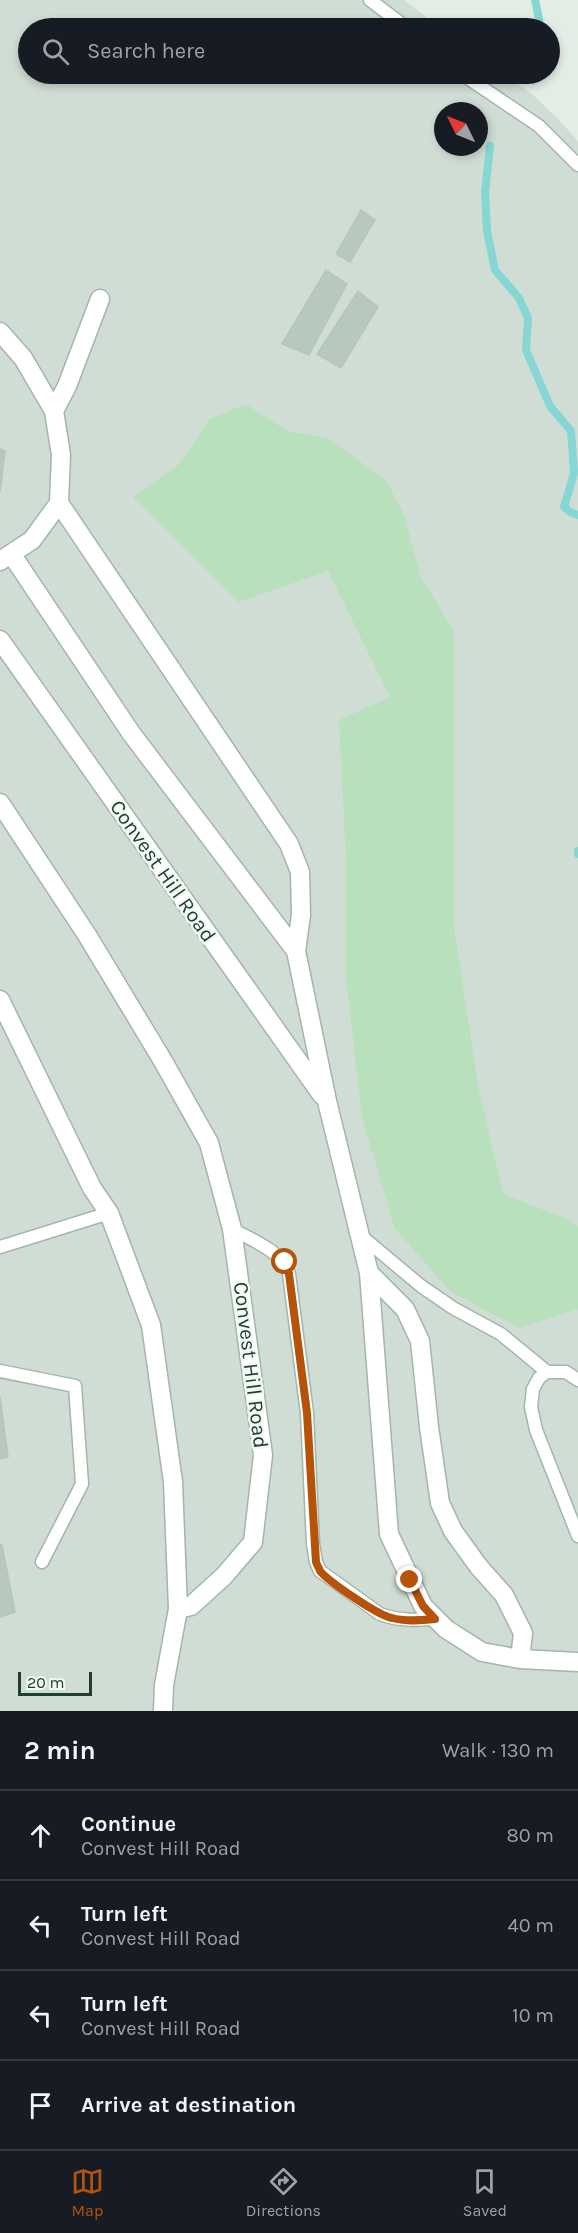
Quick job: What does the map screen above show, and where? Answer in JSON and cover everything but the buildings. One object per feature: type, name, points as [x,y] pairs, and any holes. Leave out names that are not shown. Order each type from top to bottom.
[{"type":"street","points":[[54,411],[67,386],[100,299]]},
{"type":"street","points":[[0,332],[23,358],[54,411],[61,455],[59,503],[32,540],[6,558]]},
{"type":"street","name":"Convest Hill Road","points":[[59,503],[290,844],[300,872],[301,915],[296,951],[327,1101],[369,1273],[389,1534],[423,1606],[446,1629],[482,1652],[520,1659],[578,1662]]},
{"type":"street","name":"Convest Hill Road","points":[[6,558],[131,733],[296,951]]},
{"type":"street","name":"Convest Hill Road","points":[[0,640],[327,1101]]},
{"type":"street","name":"Convest Hill Road","points":[[0,803],[87,935],[163,1061],[209,1143],[232,1229],[263,1455],[253,1542],[224,1576],[191,1606],[178,1609]]},
{"type":"street","points":[[0,1000],[93,1188],[109,1213],[151,1325],[173,1482],[178,1609],[164,1686],[163,1711]]},
{"type":"street","points":[[369,1273],[405,1309],[420,1341],[440,1503],[453,1531],[478,1567],[504,1595],[523,1633],[520,1659]]},
{"type":"lane","points":[[370,0],[394,18]]},
{"type":"lane","points":[[477,84],[539,126],[578,165]]},
{"type":"lane","points":[[0,1247],[109,1213]]},
{"type":"lane","points":[[232,1229],[279,1257],[285,1262],[289,1274],[307,1413],[313,1544],[320,1571],[380,1614],[410,1620],[435,1619]]},
{"type":"lane","points":[[359,1233],[421,1286],[453,1308],[501,1334],[547,1372]]},
{"type":"lane","points":[[0,1371],[75,1386],[82,1484],[42,1562]]},
{"type":"lane","points":[[578,1380],[566,1372],[547,1372],[539,1378],[533,1389],[531,1407],[536,1430],[578,1536]]},
{"type":"shaded area","points":[[0,0],[404,0],[428,18],[18,18],[18,84],[517,84],[533,95],[578,141],[578,1711],[0,1711]]},
{"type":"green space","points":[[246,404],[287,431],[330,439],[387,482],[405,517],[420,575],[454,632],[454,927],[478,1085],[503,1194],[570,1220],[578,1227],[578,1309],[519,1328],[451,1292],[395,1229],[362,1118],[346,977],[346,859],[339,720],[390,697],[328,571],[238,602],[133,497],[178,465],[210,419]]},
{"type":"waterway","points":[[535,0],[539,18]]},
{"type":"waterway","points":[[490,146],[485,193],[487,231],[495,270],[519,298],[528,318],[526,350],[550,406],[571,431],[574,473],[564,507],[578,515]]},
{"type":"route","points":[[285,1262],[289,1274],[307,1413],[313,1544],[316,1562],[320,1571],[380,1614],[410,1620],[435,1619],[423,1606],[410,1580]]}]
